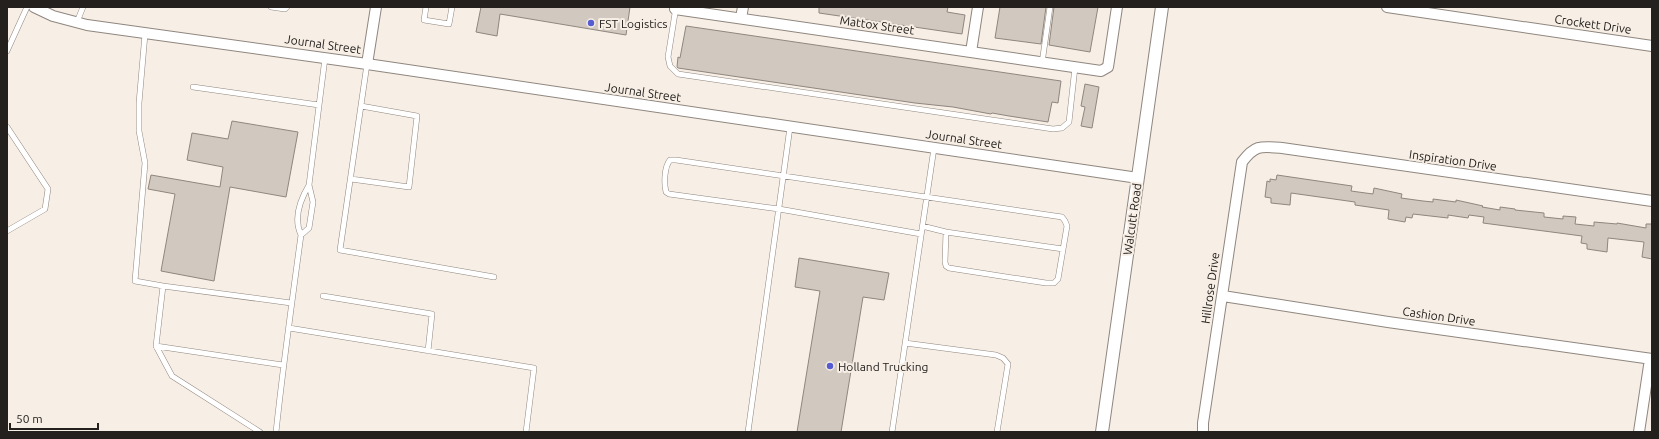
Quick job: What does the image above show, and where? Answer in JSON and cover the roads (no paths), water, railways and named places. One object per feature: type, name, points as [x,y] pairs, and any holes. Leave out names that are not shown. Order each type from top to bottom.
[{"type":"street","name":"Journal Street","points":[[34,7],[53,16],[77,22],[145,34],[326,58],[1138,178]]},
{"type":"street","points":[[367,64],[376,7]]},
{"type":"street","points":[[741,18],[743,7]]},
{"type":"street","points":[[972,52],[978,7]]},
{"type":"street","name":"Mattox Street","points":[[675,8],[1100,71],[1108,67],[1117,7]]},
{"type":"street","name":"Walcutt Road","points":[[1102,432],[1162,7]]},
{"type":"street","name":"Crockett Drive","points":[[1387,7],[1421,10],[1652,46]]},
{"type":"street","name":"Inspiration Drive","points":[[1250,151],[1262,147],[1282,148],[1652,202]]},
{"type":"street","name":"Hillrose Drive","points":[[1203,432],[1242,162],[1250,151]]},
{"type":"street","name":"Cashion Drive","points":[[1222,296],[1388,322],[1651,359]]},
{"type":"street","points":[[1640,432],[1651,359]]},
{"type":"lane","points":[[7,51],[27,7]]},
{"type":"lane","points":[[77,22],[83,7]]},
{"type":"lane","points":[[271,7],[285,9],[287,7]]},
{"type":"lane","points":[[426,7],[424,20],[449,24],[452,7]]},
{"type":"lane","points":[[1042,63],[1050,7]]},
{"type":"lane","points":[[675,8],[668,57],[670,66],[678,74],[1053,130],[1062,128],[1069,122],[1075,67]]},
{"type":"lane","points":[[145,34],[139,103],[139,131],[145,163],[135,281],[291,304]]},
{"type":"lane","points":[[301,235],[308,228],[313,202],[309,185],[326,58]]},
{"type":"lane","points":[[367,64],[340,250],[494,277]]},
{"type":"lane","points":[[193,87],[319,105]]},
{"type":"lane","points":[[351,180],[409,187],[417,116],[361,106]]},
{"type":"lane","points":[[748,432],[790,126]]},
{"type":"lane","points":[[7,127],[48,189],[45,208],[7,231]]},
{"type":"lane","points":[[892,432],[934,148]]},
{"type":"lane","points":[[921,234],[779,209],[669,194],[666,192],[665,188],[667,164],[670,160],[676,160],[1062,217],[1067,226],[1058,279],[1054,283],[1031,281],[949,268],[946,266],[945,262],[946,232]]},
{"type":"lane","points":[[276,432],[283,365],[301,235],[297,226],[298,213],[301,199],[309,185]]},
{"type":"lane","points":[[922,226],[946,232],[1063,249]]},
{"type":"lane","points":[[163,286],[156,346],[172,376],[260,432]]},
{"type":"lane","points":[[323,296],[432,314],[428,351]]},
{"type":"lane","points":[[289,328],[534,368],[526,432]]},
{"type":"lane","points":[[905,343],[996,355],[1003,358],[1008,364],[997,432]]},
{"type":"lane","points":[[156,346],[283,365]]},
{"type":"place","name":"FST Logistics","points":[[591,23]]},
{"type":"place","name":"Holland Trucking","points":[[830,366]]}]
